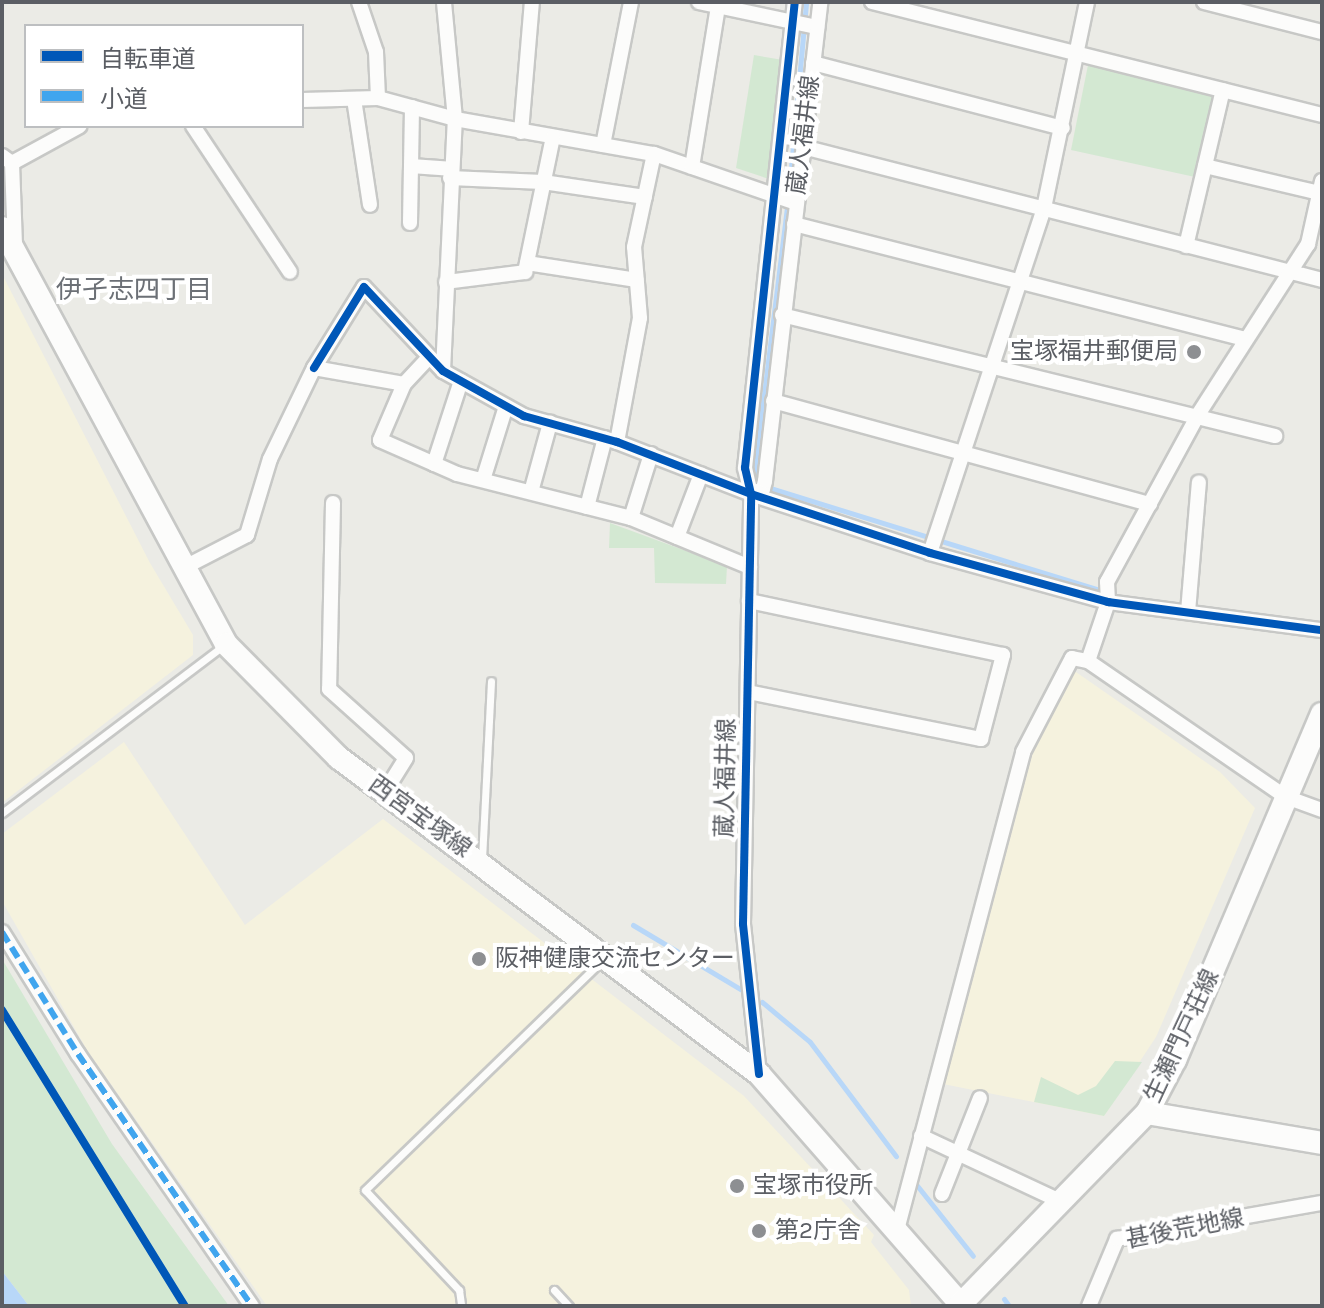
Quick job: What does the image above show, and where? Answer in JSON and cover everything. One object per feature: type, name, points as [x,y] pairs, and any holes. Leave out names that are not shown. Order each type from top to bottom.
[{"type":"main road","name":"西宮宝塚線","points":[[2,228],[226,644],[300,723],[385,792],[482,861],[604,958],[759,1074],[961,1305]]},
{"type":"main road","name":"生瀬門戸荘線","points":[[961,1305],[1147,1113],[1175,1060],[1322,714]]},
{"type":"main road","points":[[1147,1113],[1322,1143]]},
{"type":"street","points":[[359,2],[376,52],[378,98]]},
{"type":"street","points":[[443,371],[455,119],[444,2]]},
{"type":"street","points":[[521,132],[532,2]]},
{"type":"street","points":[[603,145],[631,2]]},
{"type":"street","points":[[699,2],[805,24]]},
{"type":"street","points":[[760,488],[745,468],[775,196],[805,24],[795,2]]},
{"type":"street","name":"蔵人福井線","points":[[759,1074],[743,924],[750,567],[813,63],[805,24],[820,2]]},
{"type":"street","points":[[872,2],[1322,115]]},
{"type":"street","points":[[930,553],[994,367],[1044,208],[1080,53],[1087,2]]},
{"type":"street","points":[[1204,2],[1322,32]]},
{"type":"street","points":[[692,167],[718,6]]},
{"type":"street","points":[[813,63],[1063,128]]},
{"type":"street","points":[[1186,246],[1223,90]]},
{"type":"street","points":[[304,100],[378,98],[455,119],[654,154],[796,203]]},
{"type":"street","points":[[354,99],[370,205]]},
{"type":"street","points":[[410,223],[412,107]]},
{"type":"street","points":[[16,254],[7,159],[76,128]]},
{"type":"street","points":[[194,128],[290,272]]},
{"type":"street","points":[[446,282],[525,272],[553,137]]},
{"type":"street","points":[[803,147],[1322,280]]},
{"type":"street","points":[[587,507],[611,440],[640,318],[634,247],[654,154]]},
{"type":"street","points":[[411,166],[450,174],[543,182],[645,197]]},
{"type":"street","points":[[1088,661],[1108,602],[1107,582],[1198,415],[1285,272],[1308,244],[1321,187],[1205,166]]},
{"type":"street","points":[[794,224],[1245,339]]},
{"type":"street","points":[[527,263],[637,280]]},
{"type":"street","points":[[183,568],[247,535],[270,459],[314,368],[364,287],[443,371],[506,406],[550,423],[611,440],[701,474],[760,488],[930,553],[1108,602],[1322,630]]},
{"type":"street","points":[[782,315],[1275,436]]},
{"type":"street","points":[[428,358],[404,384],[380,440],[434,464],[483,480],[631,518],[750,567]]},
{"type":"street","points":[[314,368],[404,384]]},
{"type":"street","points":[[434,464],[461,381]]},
{"type":"street","points":[[773,401],[1150,504]]},
{"type":"street","points":[[483,480],[506,406]]},
{"type":"street","points":[[531,492],[550,423]]},
{"type":"street","points":[[631,518],[651,454]]},
{"type":"street","points":[[677,537],[701,474]]},
{"type":"street","points":[[1188,612],[1199,482]]},
{"type":"street","points":[[333,503],[329,689],[406,758],[385,792]]},
{"type":"street","points":[[748,692],[981,739],[1003,655],[749,601]]},
{"type":"street","points":[[897,1230],[1023,752],[1072,658],[1088,661],[1286,797],[1322,810]]},
{"type":"street","points":[[2,932],[78,1054],[252,1306]]},
{"type":"street","points":[[942,1194],[955,1152],[980,1098]]},
{"type":"street","points":[[921,1136],[1062,1202]]},
{"type":"street","name":"甚後荒地線","points":[[1089,1306],[1117,1239],[1322,1203]]},
{"type":"lane","points":[[2,813],[226,644]]},
{"type":"lane","points":[[482,861],[491,681]]},
{"type":"lane","points":[[461,1305],[459,1290],[365,1190],[604,958]]},
{"type":"lane","points":[[554,1290],[569,1306]]},
{"type":"path","points":[[2,1010],[185,1306]]},
{"type":"shaded area","points":[[2,274],[150,563],[193,635],[193,655],[2,803]]},
{"type":"shaded area","points":[[1073,670],[1220,772],[1255,808],[1156,1037],[1104,1116],[943,1084],[1027,757]]},
{"type":"shaded area","points":[[124,742],[245,925],[383,819],[744,1096],[874,1235],[871,1242],[909,1290],[911,1306],[267,1306],[87,1050],[2,901],[2,834]]},
{"type":"green space","points":[[754,55],[783,60],[769,179],[736,168]]},
{"type":"green space","points":[[1088,65],[1216,93],[1195,177],[1071,150]]},
{"type":"green space","points":[[610,523],[727,566],[726,584],[655,583],[654,548],[609,548]]},
{"type":"green space","points":[[2,959],[112,1144],[229,1306],[29,1306],[2,1271]]},
{"type":"green space","points":[[1115,1061],[1142,1062],[1104,1116],[1034,1102],[1041,1077],[1078,1095],[1096,1086]]},
{"type":"water","points":[[2,1271],[29,1306],[2,1306]]},
{"type":"waterway","points":[[789,190],[806,2]]},
{"type":"waterway","points":[[787,207],[754,477],[770,488],[1099,590]]},
{"type":"waterway","points":[[633,925],[742,990]]},
{"type":"waterway","points":[[762,1002],[810,1042],[896,1156]]},
{"type":"waterway","points":[[915,1183],[973,1256]]},
{"type":"waterway","points":[[1004,1299],[1009,1306]]},
{"type":"marked path","points":[[2,932],[78,1054],[252,1306]]},
{"type":"cycle path","points":[[759,1074],[743,924],[751,494],[745,468],[795,2]]},
{"type":"cycle path","points":[[314,368],[364,287],[443,371],[524,416],[617,442],[751,494],[930,553],[1108,602],[1322,630]]},
{"type":"cycle path","points":[[2,1010],[185,1306]]},
{"type":"place","name":"宝塚福井郵便局","points":[[1194,352]]},
{"type":"place","name":"阪神健康交流センター","points":[[479,959]]},
{"type":"place","name":"宝塚市役所","points":[[737,1186]]},
{"type":"place","name":"第2庁舎","points":[[759,1231]]},
{"type":"district","name":"伊孑志四丁目","points":[[134,290]]}]
